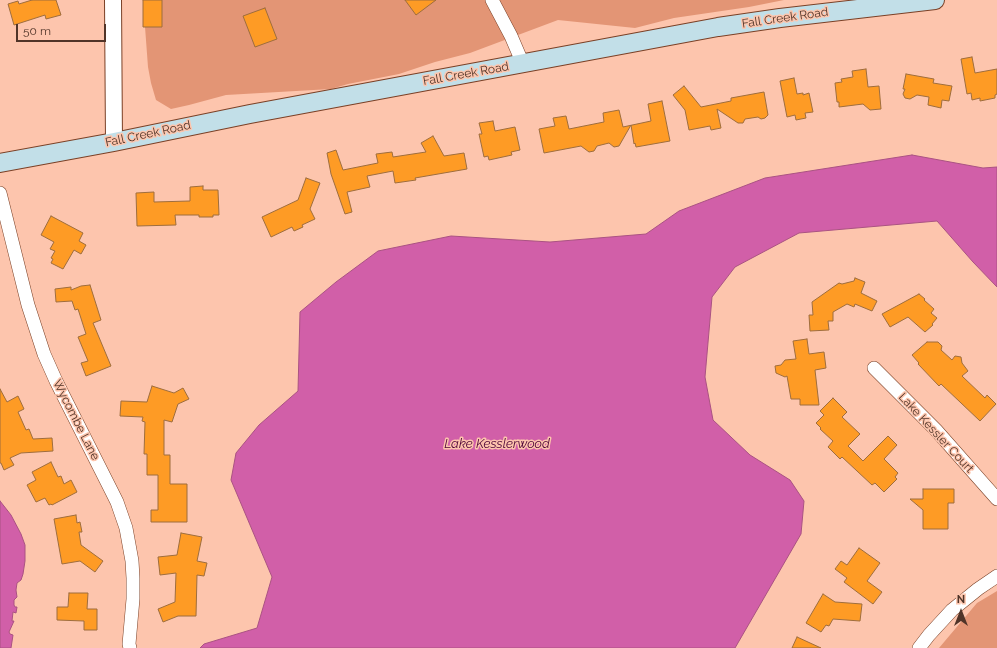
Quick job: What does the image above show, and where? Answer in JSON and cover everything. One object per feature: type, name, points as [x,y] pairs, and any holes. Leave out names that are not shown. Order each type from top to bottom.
[{"type":"main road","name":"Fall Creek Road","points":[[0,164],[250,114],[747,22],[935,0]]},
{"type":"street","points":[[113,0],[114,142]]},
{"type":"street","points":[[492,0],[511,36],[523,64]]},
{"type":"street","name":"Wycombe Lane","points":[[0,193],[28,305],[44,354],[60,391],[112,492],[130,544],[133,599],[129,644],[130,648]]},
{"type":"street","name":"Lake Kessler Court","points":[[874,368],[941,435],[997,499]]},
{"type":"street","points":[[919,648],[952,610],[997,576]]},
{"type":"shaded area","points":[[143,0],[784,0],[749,7],[674,18],[635,28],[558,20],[470,53],[435,62],[399,74],[348,84],[331,89],[226,95],[171,109],[156,100],[151,83],[148,67]]},
{"type":"shaded area","points":[[997,591],[997,648],[939,648],[977,603]]},
{"type":"water","name":"Lake Kesslerwood","points":[[912,155],[983,168],[997,167],[997,287],[937,221],[799,233],[735,267],[712,297],[705,377],[713,420],[750,455],[790,480],[804,501],[801,534],[735,648],[200,648],[204,644],[257,628],[272,577],[231,480],[236,453],[259,425],[298,391],[300,312],[336,282],[378,251],[451,236],[550,242],[646,234],[679,211],[765,178]]},
{"type":"water","points":[[0,501],[11,515],[25,545],[23,574],[21,580],[17,583],[17,597],[14,600],[14,605],[17,607],[16,613],[13,612],[12,621],[14,621],[9,632],[13,635],[11,648],[0,648]]},
{"type":"building","points":[[32,0],[56,0],[61,15],[46,19],[45,15],[14,25],[8,4],[18,1],[19,4]]},
{"type":"building","points":[[143,0],[162,0],[162,27],[143,27]]},
{"type":"building","points":[[405,0],[436,0],[416,15]]},
{"type":"building","points":[[265,8],[277,39],[255,47],[243,16]]},
{"type":"building","points":[[972,57],[975,73],[997,69],[997,94],[995,95],[995,98],[980,101],[980,98],[972,100],[971,93],[967,94],[961,59]]},
{"type":"building","points":[[866,69],[868,87],[879,86],[881,109],[870,110],[863,104],[839,107],[835,83],[842,82],[841,79],[853,77],[852,71]]},
{"type":"building","points":[[906,74],[934,79],[933,83],[952,86],[949,101],[942,100],[941,108],[928,105],[929,97],[917,95],[910,99],[905,98],[903,94],[905,89],[903,89]]},
{"type":"building","points":[[794,78],[797,94],[803,93],[803,95],[809,93],[813,112],[805,113],[806,118],[796,120],[795,115],[787,117],[780,81]]},
{"type":"building","points":[[684,86],[701,107],[731,101],[731,98],[764,92],[768,115],[765,118],[761,119],[758,117],[745,119],[743,123],[738,123],[717,109],[721,128],[711,130],[710,126],[689,130],[685,110],[673,95]]},
{"type":"building","points":[[662,101],[670,141],[636,147],[635,143],[634,144],[631,125],[651,121],[648,104]]},
{"type":"building","points":[[619,110],[623,127],[631,125],[619,146],[614,147],[609,143],[597,146],[594,151],[589,152],[581,146],[544,153],[539,129],[555,126],[553,118],[566,116],[569,129],[604,122],[603,113]]},
{"type":"building","points":[[493,121],[495,131],[515,127],[520,150],[511,152],[512,155],[489,160],[488,156],[484,157],[479,134],[482,134],[479,123]]},
{"type":"building","points":[[433,136],[444,156],[464,153],[467,169],[395,183],[393,171],[367,176],[370,187],[347,192],[352,212],[345,214],[331,174],[327,153],[336,150],[343,170],[378,163],[376,154],[392,152],[393,157],[426,152],[421,143]]},
{"type":"building","points":[[306,178],[320,183],[310,209],[315,219],[302,225],[303,227],[294,231],[292,227],[271,237],[262,217],[298,200]]},
{"type":"building","points":[[203,186],[203,190],[218,190],[219,215],[213,215],[213,217],[199,217],[199,215],[175,215],[176,225],[137,226],[136,193],[154,192],[154,202],[190,201],[190,187]]},
{"type":"building","points":[[51,216],[83,233],[79,241],[86,245],[81,254],[74,250],[63,269],[51,263],[53,259],[51,258],[55,251],[50,249],[54,242],[41,235]]},
{"type":"building","points":[[855,278],[865,282],[861,293],[877,301],[872,311],[855,304],[854,307],[847,304],[833,312],[833,321],[828,321],[829,330],[810,331],[809,315],[813,315],[812,302],[839,283],[842,284],[854,281]]},
{"type":"building","points":[[90,285],[101,320],[93,323],[111,366],[86,376],[81,363],[88,361],[78,337],[86,334],[78,309],[75,310],[72,301],[56,302],[55,289],[71,287],[71,290],[81,286]]},
{"type":"building","points":[[919,294],[934,309],[931,313],[937,318],[932,324],[933,325],[925,332],[908,317],[890,327],[882,314]]},
{"type":"building","points":[[807,339],[809,354],[824,352],[826,368],[815,370],[819,405],[800,405],[800,399],[791,399],[787,376],[785,377],[776,373],[775,366],[781,365],[785,360],[796,359],[793,341]]},
{"type":"building","points":[[927,342],[938,342],[942,346],[941,350],[952,360],[955,356],[961,357],[962,363],[968,371],[962,376],[985,398],[987,395],[996,404],[980,421],[941,384],[939,386],[918,364],[919,363],[912,355]]},
{"type":"building","points":[[152,386],[174,393],[183,388],[189,399],[178,404],[172,422],[164,420],[164,455],[170,455],[170,484],[187,484],[187,522],[151,522],[151,510],[158,510],[158,475],[147,475],[147,454],[144,454],[145,422],[142,421],[143,417],[120,416],[121,401],[147,402]]},
{"type":"building","points":[[0,389],[7,402],[18,396],[24,409],[18,412],[26,430],[29,429],[33,439],[52,438],[53,451],[21,453],[10,458],[14,465],[4,470],[0,463]]},
{"type":"building","points":[[833,398],[847,412],[842,417],[860,434],[848,446],[863,461],[888,436],[897,445],[884,459],[898,473],[895,477],[897,479],[884,492],[875,483],[872,485],[842,457],[840,459],[828,447],[833,441],[820,429],[821,428],[816,423],[824,415],[820,411]]},
{"type":"building","points":[[51,462],[58,477],[61,476],[64,484],[71,480],[77,492],[52,505],[49,505],[45,498],[36,502],[27,485],[36,480],[32,472]]},
{"type":"building","points":[[923,489],[954,489],[954,503],[948,503],[948,529],[923,529],[923,510],[910,499],[923,499]]},
{"type":"building","points":[[76,515],[77,523],[80,522],[82,532],[79,532],[81,545],[103,561],[95,572],[80,561],[62,564],[54,519]]},
{"type":"building","points":[[181,533],[202,537],[197,561],[207,563],[204,576],[197,575],[196,616],[178,616],[163,622],[158,609],[175,602],[176,573],[160,575],[158,557],[177,555]]},
{"type":"building","points":[[859,548],[880,563],[867,581],[882,592],[873,604],[844,582],[847,578],[835,569],[841,561],[847,565]]},
{"type":"building","points":[[69,593],[88,593],[87,609],[97,609],[97,630],[84,630],[84,621],[57,620],[57,607],[68,607]]},
{"type":"building","points":[[823,594],[835,602],[862,604],[860,621],[833,619],[829,626],[826,625],[821,632],[806,623]]},
{"type":"building","points":[[797,637],[821,648],[792,648]]}]
